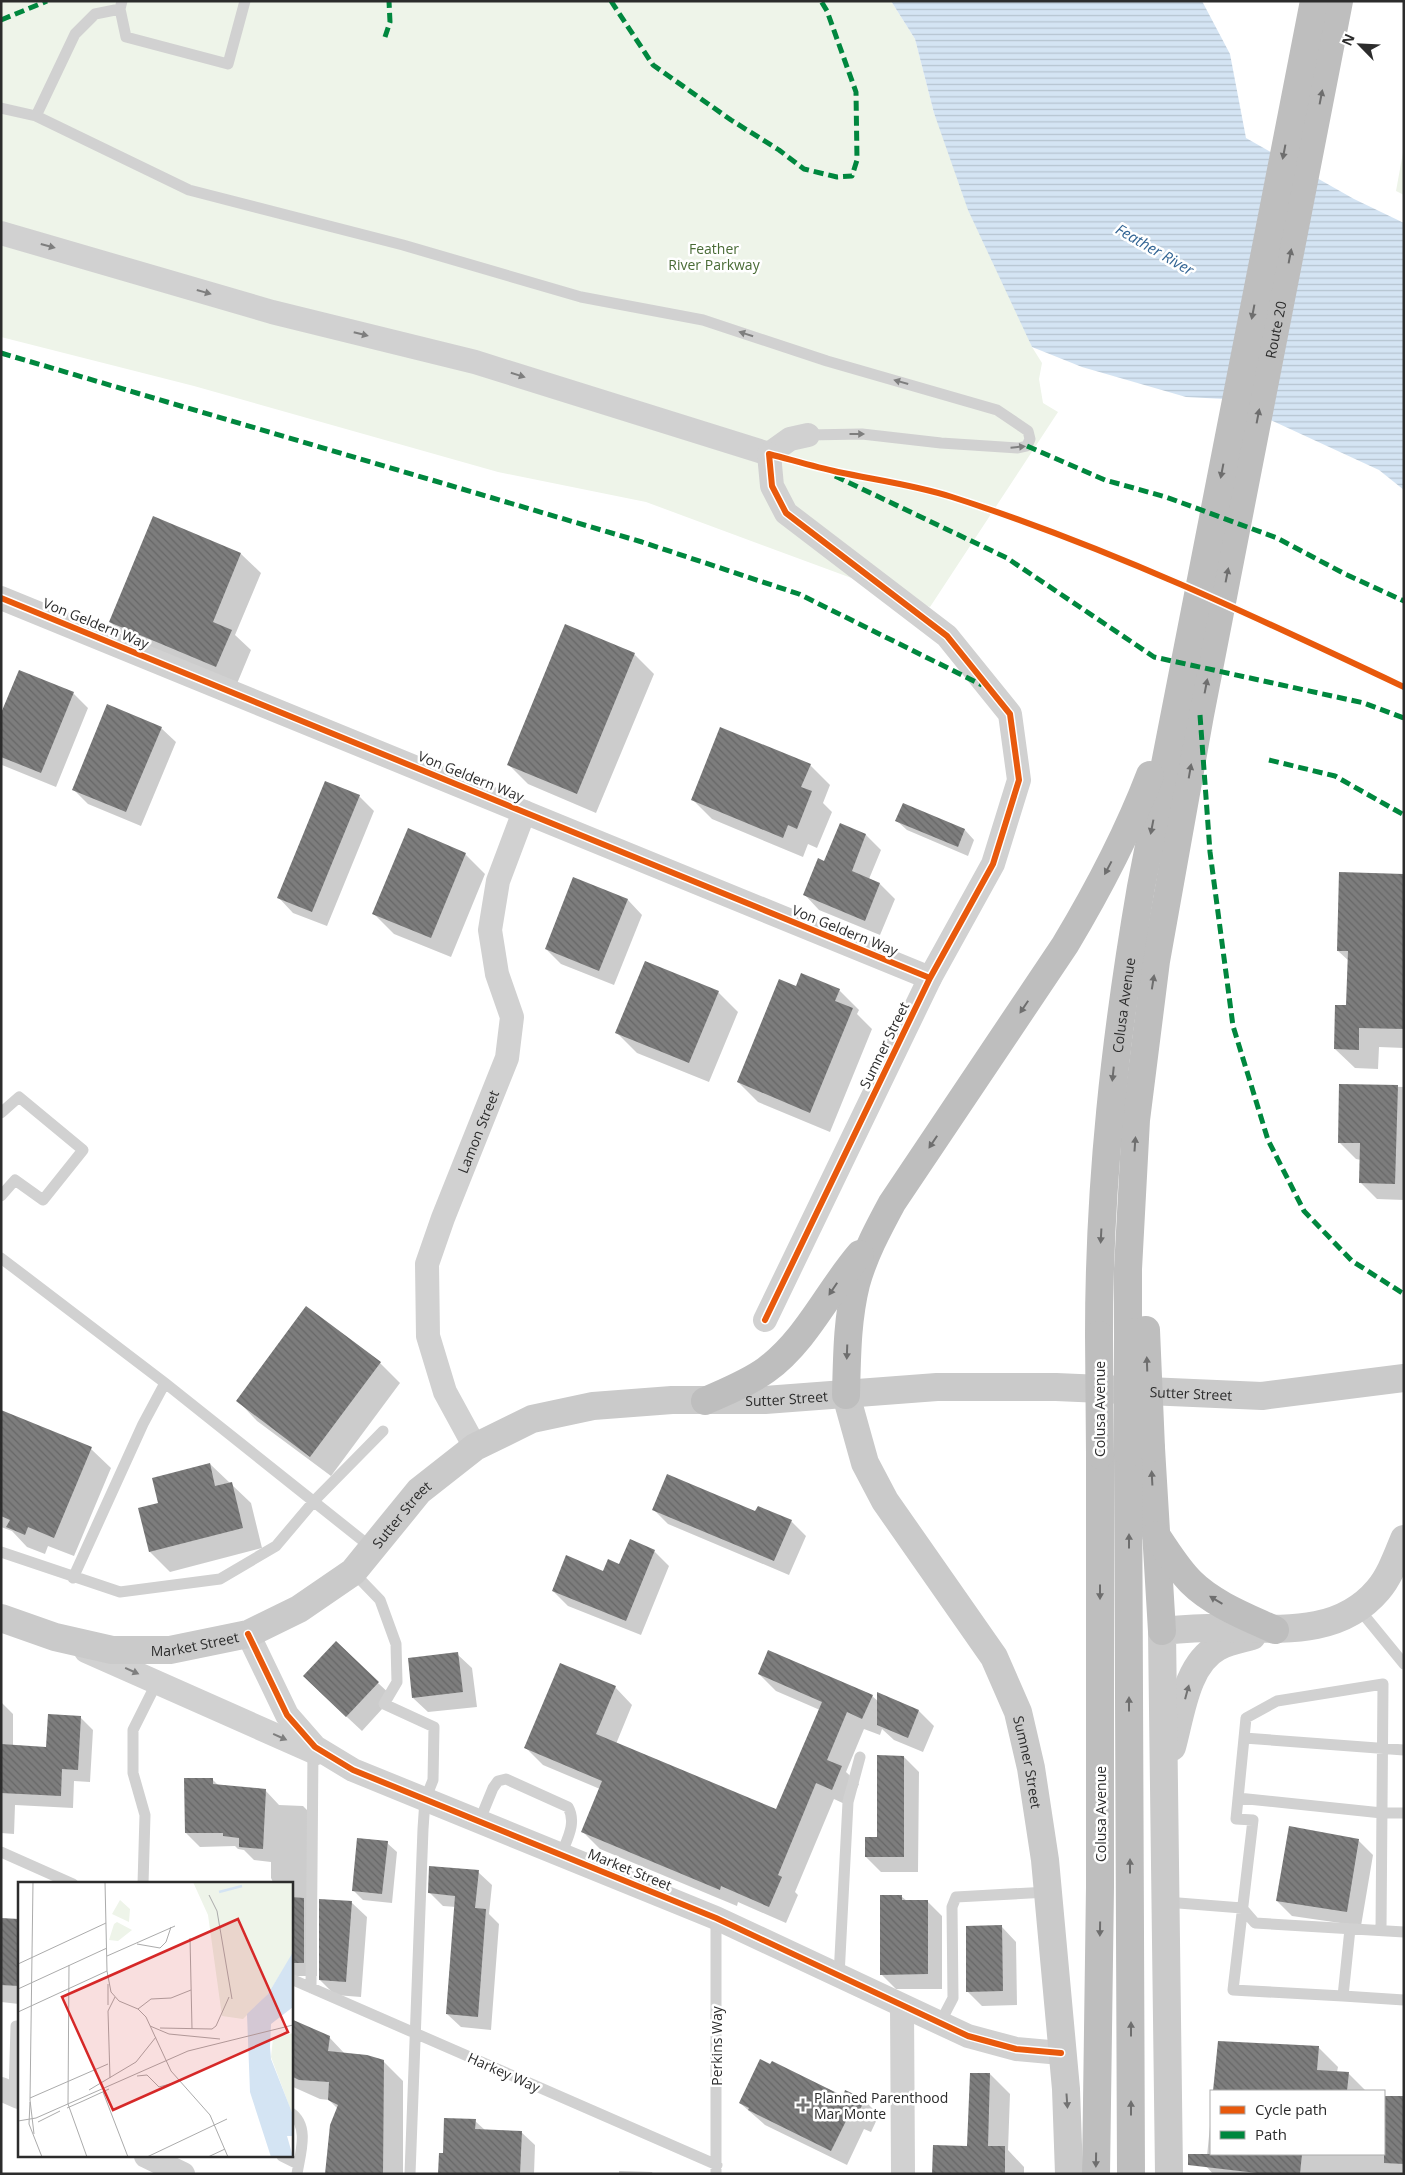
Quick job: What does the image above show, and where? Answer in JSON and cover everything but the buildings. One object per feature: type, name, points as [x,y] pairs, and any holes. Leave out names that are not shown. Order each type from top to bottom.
[{"type":"highway","name":"Route 20","points":[[1199,655],[1314,1]]},
{"type":"highway","name":"Route 20","points":[[1199,655],[1340,1]]},
{"type":"highway","name":"Colusa Avenue","points":[[1096,2174],[1100,1887],[1099,1335],[1103,1190],[1115,1050],[1141,887],[1179,693],[1199,655]]},
{"type":"highway","name":"Colusa Avenue","points":[[1131,2174],[1140,1451],[1132,1183],[1142,1065],[1199,655]]},
{"type":"highway","points":[[846,1395],[848,1344],[856,1284],[874,1237],[892,1203],[1056,959],[1089,905],[1131,821],[1179,693]]},
{"type":"highway","points":[[705,1401],[748,1381],[766,1370],[781,1356],[813,1319],[844,1272],[874,1237]]},
{"type":"highway","points":[[1140,1451],[1155,1532],[1162,1631]]},
{"type":"highway","points":[[1155,1532],[1175,1564],[1200,1591],[1238,1613],[1275,1630]]},
{"type":"main road","name":"Sutter Street","points":[[248,1634],[299,1609],[353,1572],[419,1491],[475,1447],[532,1419],[593,1406],[672,1400],[705,1401],[846,1395],[937,1387],[1056,1387],[1262,1396],[1404,1378]]},
{"type":"main road","name":"Sumner Street","points":[[846,1395],[865,1463],[885,1501],[994,1657],[1018,1712],[1031,1768],[1048,1892],[1068,2128],[1069,2174]]},
{"type":"main road","points":[[1169,2174],[1162,1631],[1228,1627],[1275,1630],[1310,1628],[1335,1621],[1359,1609],[1379,1589],[1404,1539]]},
{"type":"main road","name":"Market Street","points":[[1,1618],[55,1637],[112,1650],[170,1650],[248,1634]]},
{"type":"main road","points":[[1164,1773],[1191,1676],[1200,1662],[1218,1647],[1275,1630]]},
{"type":"street","points":[[1,233],[272,312],[475,362],[769,454],[790,439],[808,435]]},
{"type":"street","name":"Sumner Street","points":[[766,1320],[930,978],[993,864],[1019,780],[1010,714],[947,636],[786,514],[772,486],[769,454]]},
{"type":"street","name":"Von Geldern Way","points":[[1,598],[930,978]]},
{"type":"street","name":"Lamon Street","points":[[475,1447],[445,1392],[428,1336],[427,1264],[443,1218],[507,1058],[512,1017],[497,974],[490,930],[498,882],[524,812]]},
{"type":"street","name":"Market Street","points":[[248,1634],[287,1715],[313,1748]]},
{"type":"street","name":"Market Street","points":[[55,1637],[313,1748],[354,1770],[716,1918],[968,2036],[1016,2049],[1061,2052]]},
{"type":"street","points":[[902,2006],[903,2174]]},
{"type":"lane","points":[[36,116],[75,34],[94,14],[121,5],[126,37],[228,64],[243,2]]},
{"type":"lane","points":[[1,108],[36,116],[189,190],[403,245],[581,298],[703,320],[827,361],[997,410],[1028,430],[1030,439],[1027,446],[1018,448],[941,443],[862,434],[808,435]]},
{"type":"lane","points":[[1,1113],[20,1097],[83,1150],[43,1200],[15,1180],[1,1196]]},
{"type":"lane","points":[[1,1258],[165,1383],[373,1548]]},
{"type":"lane","points":[[73,1578],[143,1424],[165,1383]]},
{"type":"lane","points":[[1,1552],[73,1578],[120,1592],[220,1579],[276,1546],[314,1501],[383,1431]]},
{"type":"lane","points":[[353,1572],[380,1600],[396,1644],[397,1682],[384,1704],[434,1727],[433,1780],[425,1800],[410,2174]]},
{"type":"lane","points":[[1359,1609],[1404,1664]]},
{"type":"lane","points":[[144,1882],[145,1816],[133,1773],[134,1730],[157,1682]]},
{"type":"lane","points":[[1381,1930],[1383,1684],[1277,1701],[1246,1718],[1236,1819],[1253,1820],[1232,1990],[1404,2000]]},
{"type":"lane","points":[[1244,1738],[1404,1750]]},
{"type":"lane","points":[[311,1988],[313,1748]]},
{"type":"lane","points":[[839,1976],[848,1802],[860,1757]]},
{"type":"lane","points":[[479,1822],[492,1788],[498,1781],[506,1778],[568,1807],[573,1816],[572,1824],[561,1855]]},
{"type":"lane","points":[[1238,1798],[1382,1813],[1404,1813]]},
{"type":"lane","points":[[1,1852],[69,1882]]},
{"type":"lane","points":[[940,2023],[953,1998],[952,1907],[956,1897],[1048,1892]]},
{"type":"lane","points":[[1166,1902],[1242,1908],[1255,1923],[1404,1932]]},
{"type":"lane","name":"Perkins Way","points":[[716,1918],[716,2170]]},
{"type":"lane","points":[[1343,1996],[1350,1929]]},
{"type":"lane","name":"Harkey Way","points":[[292,1979],[716,2170]]},
{"type":"lane","points":[[11,2093],[16,2026],[18,2026]]},
{"type":"lane","points":[[292,2114],[298,2118],[303,2130],[298,2169]]},
{"type":"lane","points":[[284,2158],[298,2169]]},
{"type":"green space","name":"Feather River Parkway","points":[[1,1],[891,1],[915,39],[934,113],[1032,347],[1042,363],[1039,379],[1043,403],[1058,412],[930,607],[646,502],[498,472],[194,386],[1,337]]},
{"type":"green space","points":[[1404,147],[1404,195],[1396,191]]},
{"type":"water","name":"Feather River","points":[[891,1],[1202,1],[1230,54],[1246,138],[1354,199],[1404,223],[1404,490],[1379,470],[1225,399],[1186,397],[1082,367],[1032,347],[968,210],[934,113],[915,39]]},
{"type":"marked path","points":[[1,20],[47,1]]},
{"type":"marked path","points":[[385,37],[390,22],[389,1]]},
{"type":"marked path","points":[[611,1],[653,65],[804,169],[837,177],[852,176],[857,160],[856,92],[827,11],[821,1]]},
{"type":"marked path","points":[[1,353],[642,542],[799,594],[982,685]]},
{"type":"marked path","points":[[1027,446],[1105,480],[1166,497],[1277,538],[1343,573],[1404,601]]},
{"type":"marked path","points":[[835,476],[1007,558],[1154,657],[1364,703],[1404,718]]},
{"type":"marked path","points":[[1200,715],[1210,852],[1233,1026],[1268,1140],[1304,1211],[1352,1261],[1404,1294]]},
{"type":"marked path","points":[[1269,760],[1335,776],[1404,815]]},
{"type":"cycle path","points":[[765,1320],[930,978],[993,864],[1019,780],[1010,714],[947,636],[786,513],[772,486],[769,454],[829,470],[938,493],[1068,538],[1181,584],[1404,687]]},
{"type":"cycle path","points":[[1,598],[930,978]]},
{"type":"cycle path","points":[[248,1634],[287,1715],[315,1747],[353,1770],[716,1918],[968,2036],[1016,2049],[1061,2053]]},
{"type":"place","name":"Planned Parenthood Mar Monte","points":[[803,2105]]}]
